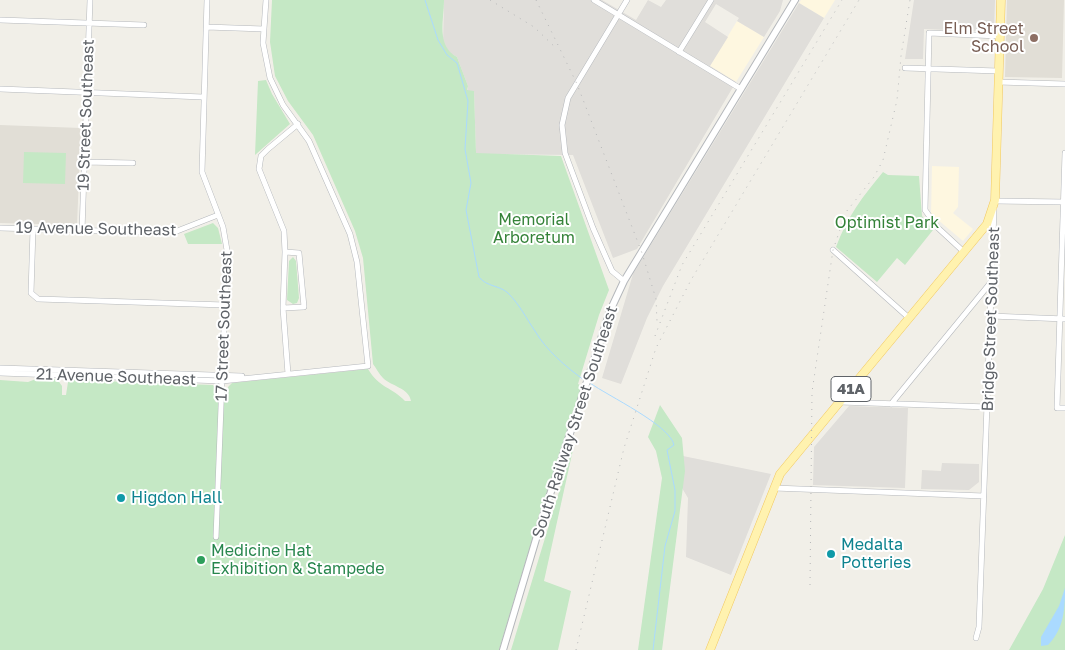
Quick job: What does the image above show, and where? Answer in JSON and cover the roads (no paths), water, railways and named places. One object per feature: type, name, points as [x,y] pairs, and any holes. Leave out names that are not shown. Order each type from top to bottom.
[{"type":"main road","name":"Bridge Street Southeast","points":[[995,200],[1001,0]]},
{"type":"main road","name":"41A","points":[[710,650],[780,474],[987,224],[995,200]]},
{"type":"street","name":"19 Street Southeast","points":[[82,231],[90,0]]},
{"type":"street","name":"17 Street Southeast","points":[[206,0],[202,172],[224,232],[227,250],[216,537]]},
{"type":"street","points":[[266,0],[263,43],[270,78],[283,105],[298,124],[261,156],[259,169],[284,231],[286,252],[283,308],[288,374]]},
{"type":"street","points":[[594,0],[741,89]]},
{"type":"street","points":[[624,281],[612,271],[594,228],[565,153],[562,126],[568,98],[627,0]]},
{"type":"street","points":[[680,52],[711,0]]},
{"type":"street","points":[[779,27],[789,0]]},
{"type":"street","name":"South Railway Street Southeast","points":[[503,650],[542,519],[610,311],[624,281],[795,0]]},
{"type":"street","points":[[0,20],[144,25]]},
{"type":"street","points":[[206,27],[264,29]]},
{"type":"street","points":[[964,252],[938,228],[925,210],[929,33],[1000,36]]},
{"type":"street","points":[[905,68],[998,71]]},
{"type":"street","points":[[998,82],[1065,84]]},
{"type":"street","points":[[0,89],[203,97]]},
{"type":"street","name":"21 Avenue Southeast","points":[[0,373],[222,378],[368,366],[357,262],[350,234],[308,141],[298,124]]},
{"type":"street","points":[[1065,153],[1062,319],[1057,408],[1065,408]]},
{"type":"street","points":[[84,162],[133,163]]},
{"type":"street","points":[[995,200],[1064,202]]},
{"type":"street","name":"Bridge Street Southeast","points":[[976,638],[979,627],[995,200]]},
{"type":"street","name":"19 Avenue Southeast","points":[[0,228],[172,233],[218,215]]},
{"type":"street","points":[[33,229],[31,293],[38,299],[225,305]]},
{"type":"street","points":[[833,250],[909,318]]},
{"type":"street","points":[[283,308],[304,307],[299,253],[286,252]]},
{"type":"street","points":[[891,404],[992,281]]},
{"type":"street","points":[[991,316],[1062,319]]},
{"type":"street","name":"21 Avenue Southeast","points":[[0,368],[222,378]]},
{"type":"street","points":[[840,402],[988,407]]},
{"type":"street","points":[[774,488],[984,496]]},
{"type":"water","points":[[1065,588],[1064,611],[1060,625],[1048,645],[1041,646],[1041,637],[1059,606]]},
{"type":"waterway","points":[[425,0],[438,40],[447,55],[457,63],[468,101],[465,149],[471,183],[466,210],[479,277],[486,283],[508,293],[545,345],[563,364],[584,380]]},
{"type":"waterway","points":[[590,383],[650,420],[670,437],[674,445],[667,450],[675,490],[675,511],[665,546],[653,650]]},
{"type":"railway","points":[[490,0],[534,27],[557,49]]},
{"type":"railway","points":[[536,0],[577,84],[642,253],[656,299],[657,321]]},
{"type":"railway","points":[[655,336],[682,265],[842,0]]},
{"type":"railway","points":[[576,650],[624,448],[656,348],[691,280],[859,0]]},
{"type":"railway","points":[[810,585],[812,392],[833,250],[846,212],[874,177],[883,160],[897,100],[901,56],[910,0]]},
{"type":"place","name":"Elm Street School","points":[[1034,38]]},
{"type":"place","name":"Higdon Hall","points":[[121,498]]},
{"type":"place","name":"Medalta Potteries","points":[[831,554]]},
{"type":"place","name":"Medicine Hat Exhibition & Stampede","points":[[201,560]]},
{"type":"park label","name":"Optimist Park","points":[[887,223]]},
{"type":"park label","name":"Memorial Arboretum","points":[[534,229]]}]
